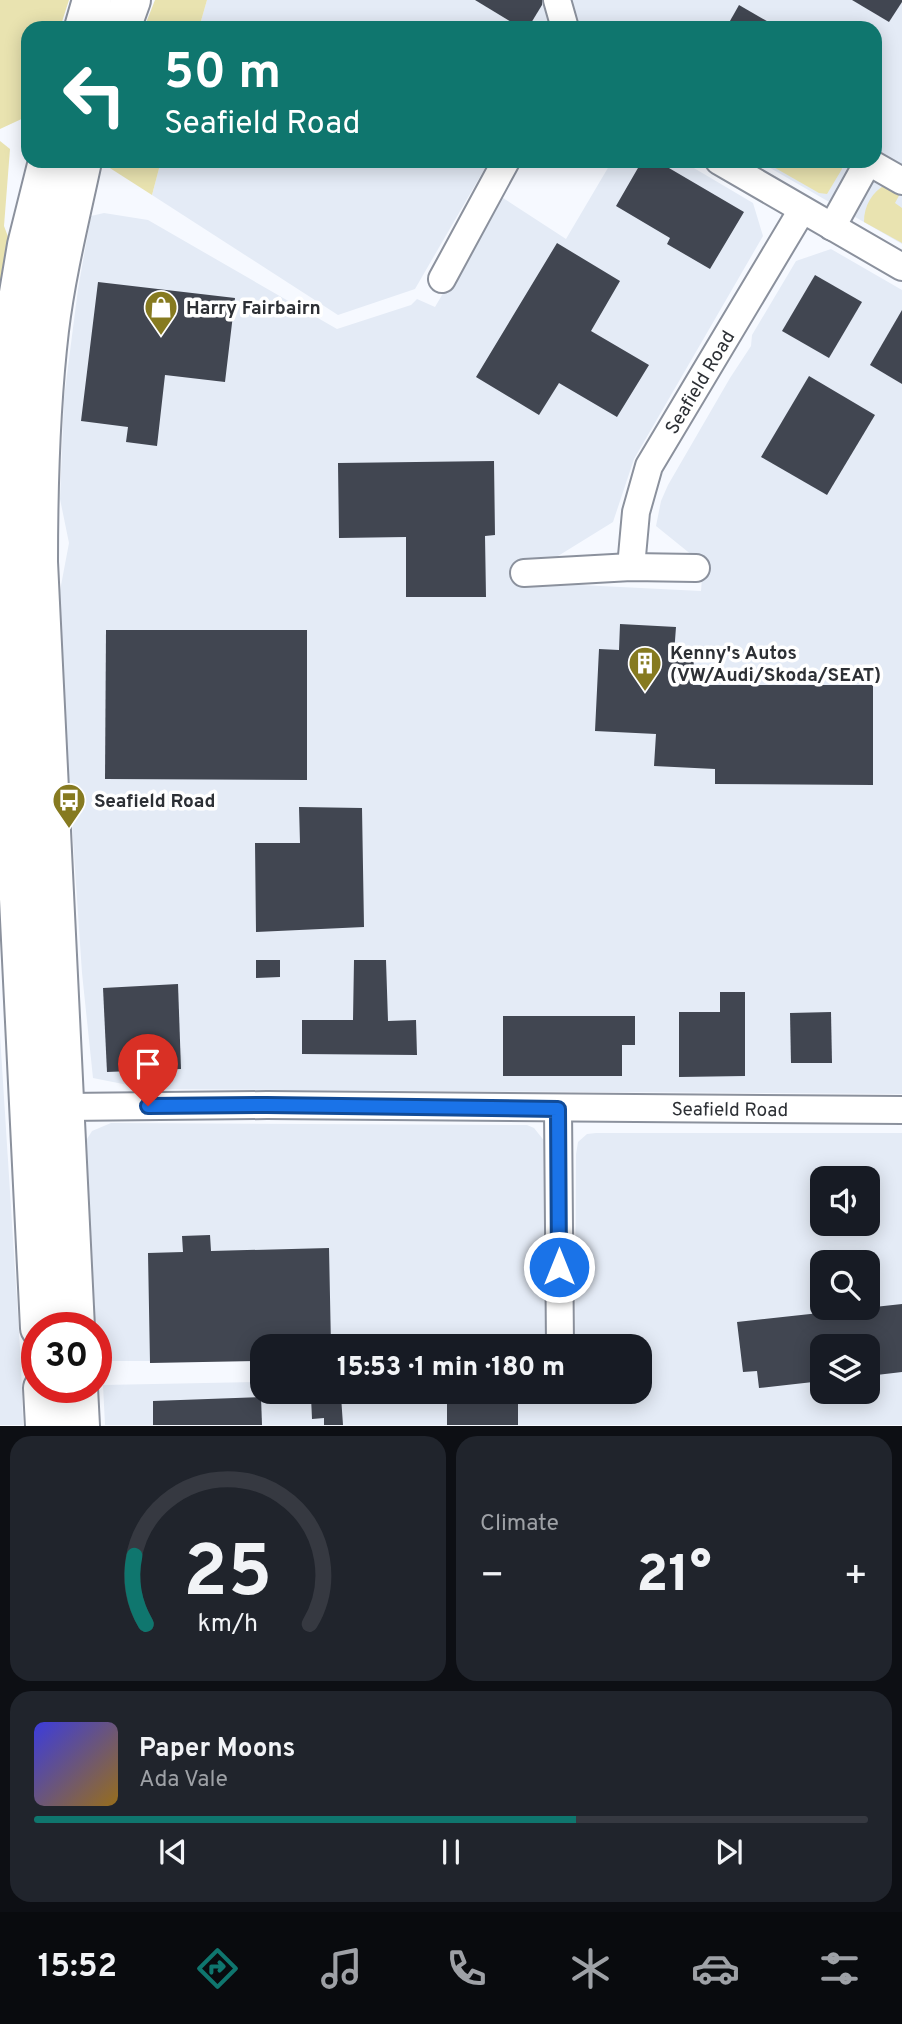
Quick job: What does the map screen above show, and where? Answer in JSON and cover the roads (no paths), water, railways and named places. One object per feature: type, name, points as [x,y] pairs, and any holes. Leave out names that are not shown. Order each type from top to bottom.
[{"type":"highway","points":[[86,21],[92,0]]},
{"type":"highway","points":[[124,21],[131,0]]},
{"type":"highway","points":[[39,1312],[12,996],[2,500],[11,341],[27,245],[46,168]]},
{"type":"highway","points":[[74,1312],[38,562],[38,515],[49,330],[81,168]]},
{"type":"highway","points":[[44,1403],[45,1426]]},
{"type":"highway","points":[[79,1403],[80,1426]]},
{"type":"street","points":[[557,0],[563,21]]},
{"type":"street","points":[[442,279],[502,168]]},
{"type":"street","points":[[731,168],[902,267]]},
{"type":"street","points":[[832,227],[864,168]]},
{"type":"street","points":[[880,168],[902,181]]},
{"type":"street","name":"Seafield Road","points":[[631,566],[636,512],[649,466],[802,210]]},
{"type":"street","points":[[524,573],[631,566],[696,568]]},
{"type":"street","points":[[12,996],[43,1001],[60,1014]]},
{"type":"street","name":"Seafield Road","points":[[65,1107],[267,1105],[902,1110]]},
{"type":"street","points":[[558,1109],[560,1334]]},
{"type":"place","name":"Harry Fairbairn","points":[[161,337]]},
{"type":"place","name":"Kenny's Autos (VW/Audi/Skoda/SEAT)","points":[[645,693]]},
{"type":"place","name":"Seafield Road","points":[[69,830]]}]
